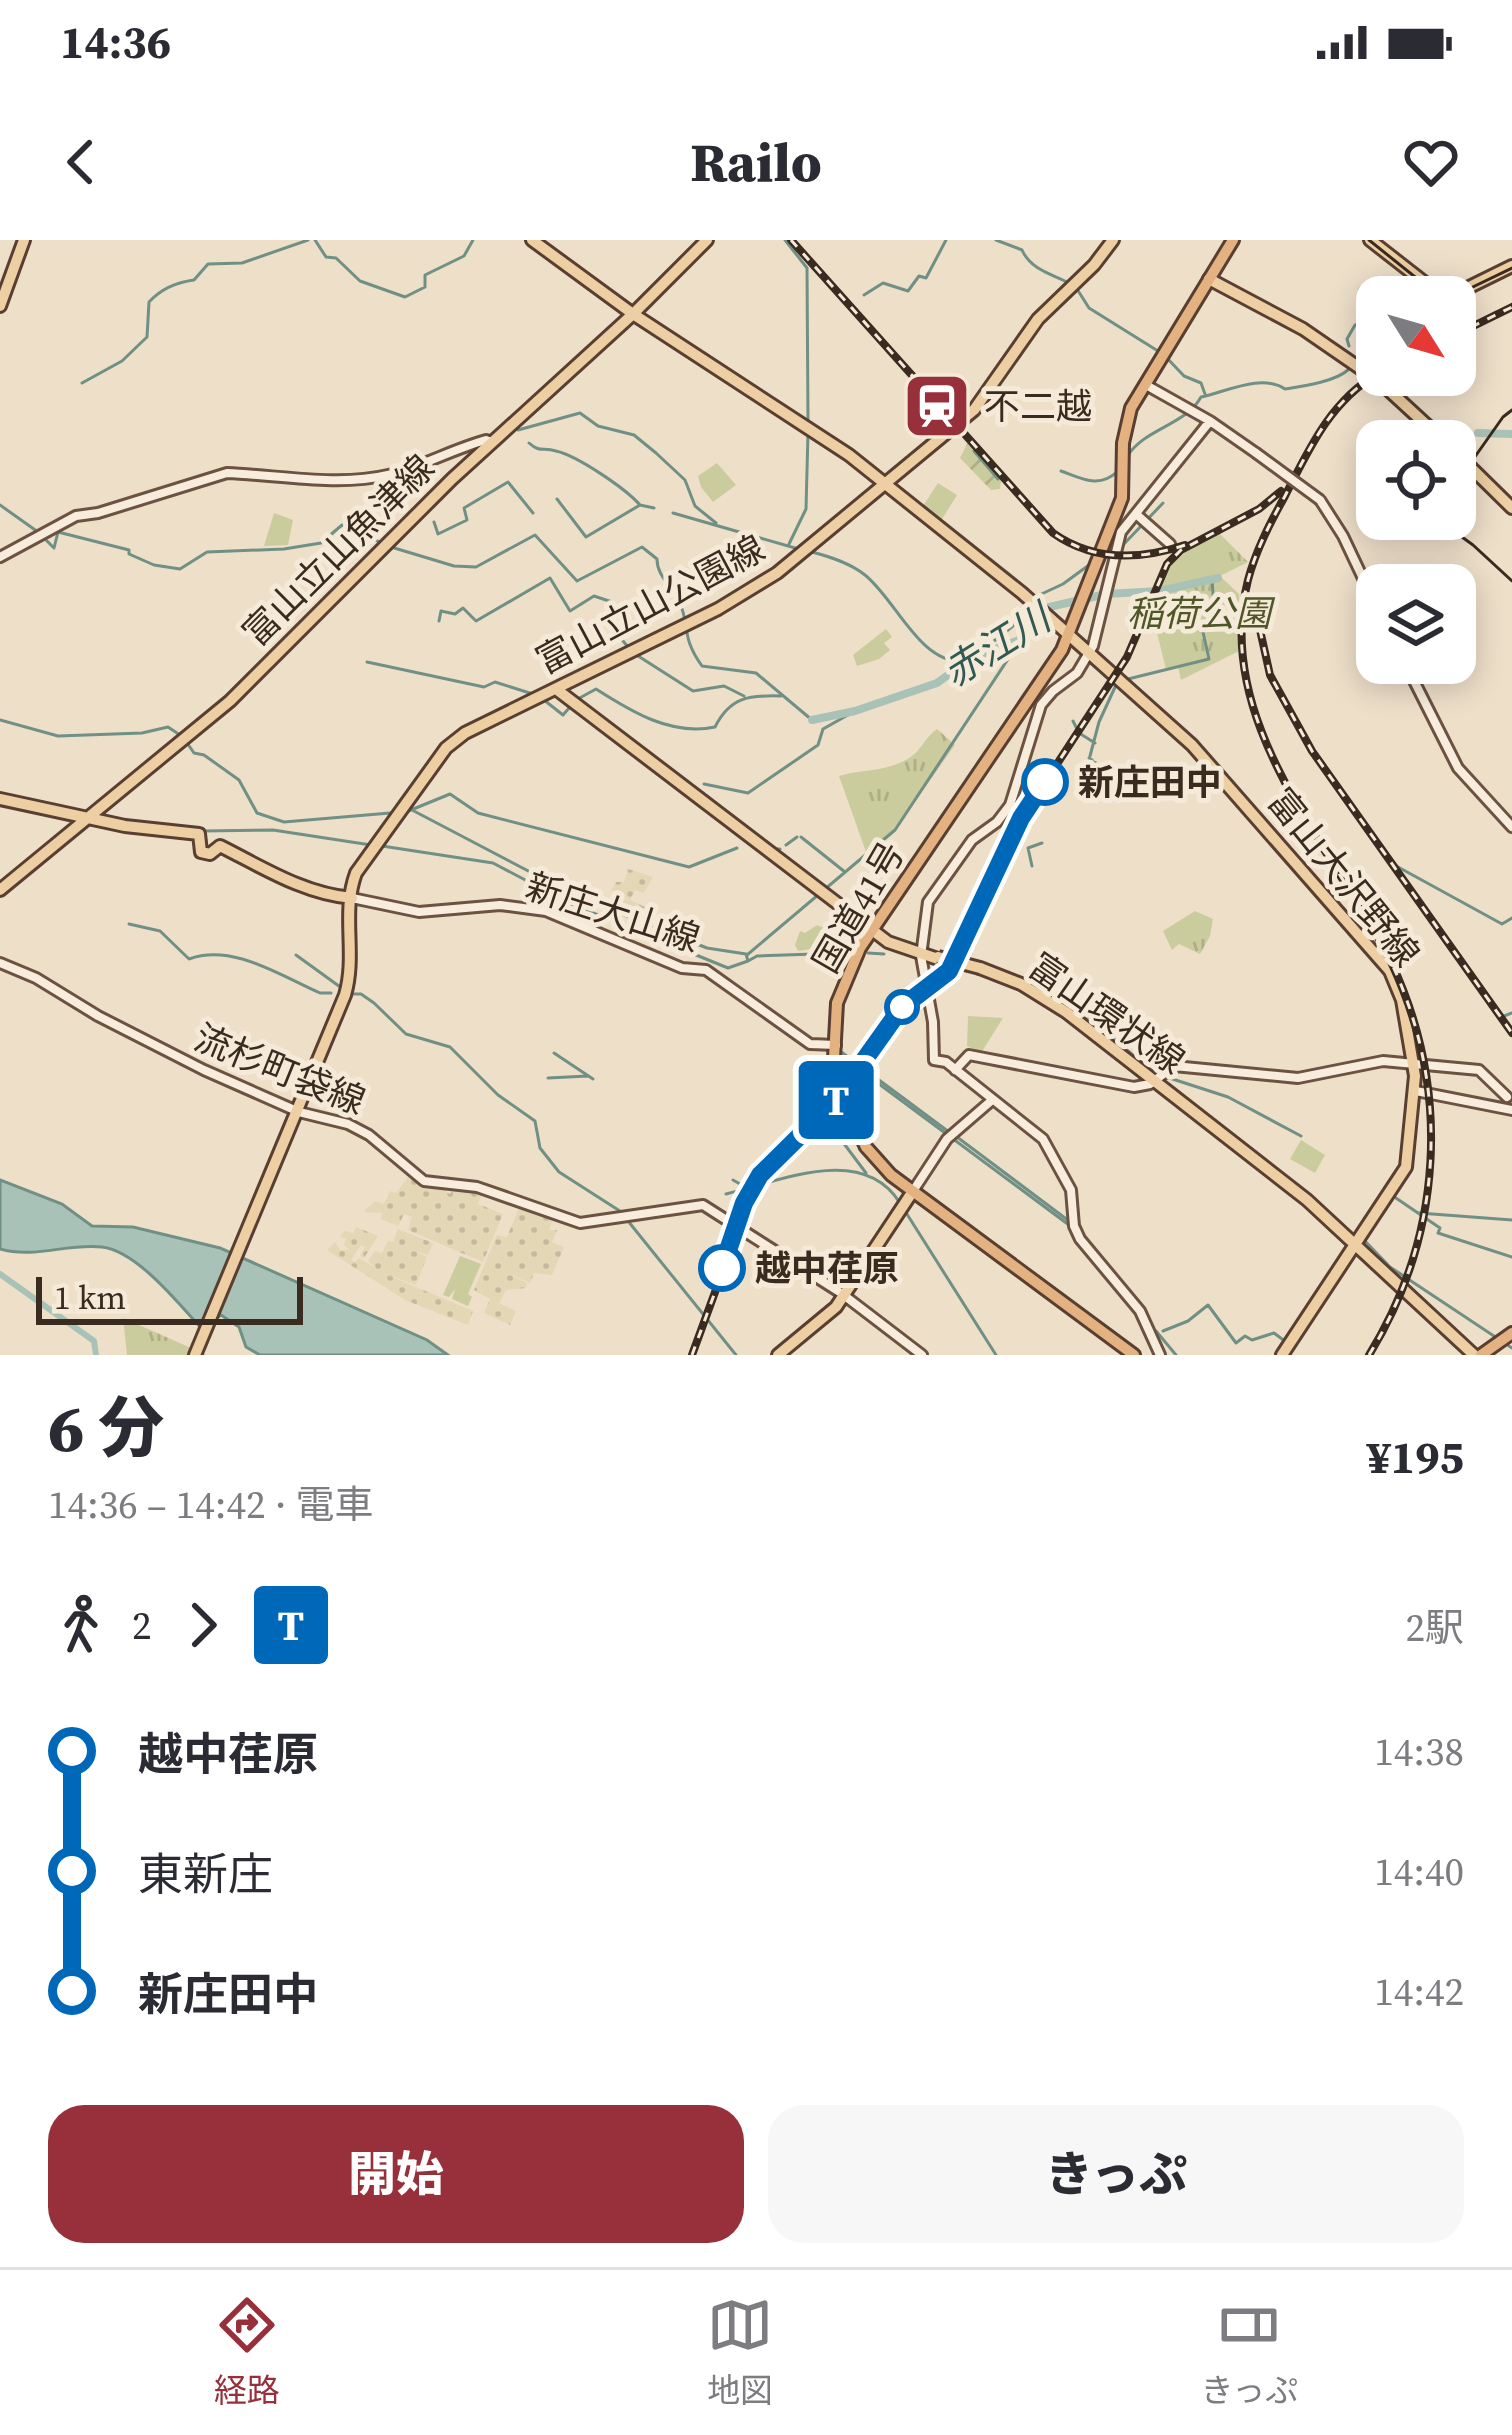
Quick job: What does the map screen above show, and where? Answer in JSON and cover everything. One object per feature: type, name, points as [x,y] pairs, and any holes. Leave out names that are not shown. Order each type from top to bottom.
[{"type":"highway","name":"国道41号","points":[[1134,1355],[886,1171],[846,1105],[835,1052],[844,988],[873,929],[1068,636],[1121,498],[1130,413],[1227,249]]},
{"type":"highway","points":[[1478,1355],[1512,1335]]},
{"type":"main road","points":[[0,307],[24,240]]},
{"type":"main road","name":"富山大沢野線","points":[[532,240],[633,314],[849,455],[1042,612],[1194,747],[1385,964],[1402,1000],[1416,1090],[1404,1173],[1282,1355]]},
{"type":"main road","name":"富山立山魚津線","points":[[0,890],[230,701],[492,442],[707,240]]},
{"type":"main road","points":[[1369,241],[1417,276]]},
{"type":"main road","name":"富山立山公園線","points":[[273,1171],[351,984],[351,898],[364,864],[451,744],[737,599],[885,487],[974,410],[1038,319],[1109,246]]},
{"type":"main road","points":[[1476,284],[1512,268]]},
{"type":"main road","points":[[1209,279],[1356,365]]},
{"type":"main road","points":[[1146,385],[1210,421],[1320,500],[1356,565]]},
{"type":"main road","points":[[1395,396],[1421,420]]},
{"type":"main road","points":[[1160,1355],[1143,1315],[1080,1239],[1074,1226],[1072,1190],[1043,1139],[946,1062],[934,1060],[933,1022],[921,954],[928,902],[969,844],[1010,805],[1046,697],[1077,673],[1089,654],[1120,534],[1210,421]]},
{"type":"main road","points":[[0,557],[76,516],[153,497],[209,476],[389,475],[448,451],[492,442]]},
{"type":"main road","points":[[1476,473],[1512,508]]},
{"type":"main road","points":[[1136,514],[1170,544]]},
{"type":"main road","points":[[1416,684],[1458,768],[1512,827]]},
{"type":"main road","name":"富山環状線","points":[[556,688],[895,944],[980,969],[1044,998],[1157,1079],[1307,1200],[1478,1355]]},
{"type":"main road","points":[[0,799],[161,832],[199,833],[201,852],[209,854],[220,846],[278,876],[328,895],[351,898]]},
{"type":"main road","name":"新庄大山線","points":[[351,898],[419,912],[500,905],[546,911],[674,964],[714,974],[810,1045],[835,1052]]},
{"type":"main road","name":"流杉町袋線","points":[[0,963],[36,978],[140,1038],[298,1112],[348,1124],[427,1182],[477,1187],[580,1223],[703,1205],[845,1296],[922,1355]]},
{"type":"main road","points":[[955,1070],[970,1055],[1134,1088],[1174,1066],[1303,1078],[1381,1060],[1479,1070],[1508,1097]]},
{"type":"main road","points":[[1416,1090],[1512,1110]]},
{"type":"main road","points":[[778,1355],[845,1296],[951,1134],[991,1101]]},
{"type":"main road","name":"富山立山公園線","points":[[273,1171],[298,1112]]},
{"type":"main road","points":[[197,1355],[273,1171]]},
{"type":"shaded area","points":[[628,869],[653,877],[644,893],[635,890],[630,900],[645,907],[635,919],[612,910],[622,899],[630,901],[611,890],[616,882],[624,882]]},
{"type":"shaded area","points":[[411,1173],[448,1186],[450,1194],[454,1187],[483,1191],[478,1204],[503,1214],[483,1262],[408,1230],[412,1217],[404,1214],[398,1226],[381,1219],[382,1213],[364,1212],[375,1201],[384,1204],[390,1191],[396,1193]]},
{"type":"shaded area","points":[[0,1180],[62,1204],[92,1226],[133,1227],[220,1248],[427,1340],[448,1355],[260,1355],[246,1347],[239,1327],[221,1315],[202,1329],[156,1280],[115,1251],[89,1246],[26,1252],[0,1249]]},
{"type":"shaded area","points":[[519,1208],[554,1216],[549,1230],[557,1230],[552,1242],[564,1247],[552,1275],[534,1273],[530,1283],[499,1270],[527,1283],[526,1288],[506,1290],[499,1303],[516,1311],[510,1325],[484,1313],[490,1299],[474,1290],[497,1235],[507,1237]]},
{"type":"shaded area","points":[[356,1227],[378,1236],[364,1258],[361,1245],[351,1260],[359,1258],[377,1269],[368,1261],[375,1251],[382,1253],[388,1241],[393,1242],[398,1229],[433,1243],[428,1255],[412,1250],[427,1257],[416,1285],[383,1273],[473,1311],[468,1325],[405,1300],[327,1250],[335,1242],[340,1250],[349,1250],[340,1236],[345,1231],[353,1233]]},
{"type":"green space","points":[[968,442],[1001,480],[1000,489],[991,490],[960,458]]},
{"type":"green space","points":[[717,463],[736,485],[713,502],[698,476]]},
{"type":"green space","points":[[938,483],[957,495],[939,524],[921,509]]},
{"type":"green space","points":[[274,513],[293,520],[288,545],[264,546]]},
{"type":"green space","name":"稲荷公園","points":[[1219,533],[1248,562],[1220,576],[1239,594],[1241,614],[1235,633],[1239,634],[1239,651],[1181,680],[1178,667],[1166,669],[1155,625],[1160,623],[1158,590],[1162,577],[1179,557]]},
{"type":"green space","points":[[886,629],[892,637],[884,643],[890,650],[857,666],[853,655]]},
{"type":"green space","points":[[937,729],[955,745],[895,830],[866,852],[839,776],[901,763]]},
{"type":"green space","points":[[1195,911],[1213,919],[1200,954],[1179,944],[1172,950],[1163,931]]},
{"type":"green space","points":[[817,925],[830,930],[824,947],[798,951],[800,931]]},
{"type":"green space","points":[[968,1016],[1003,1018],[981,1053],[967,1046]]},
{"type":"green space","points":[[1301,1140],[1325,1155],[1315,1173],[1290,1159]]},
{"type":"green space","points":[[460,1256],[481,1264],[468,1306],[452,1299],[455,1289],[449,1297],[443,1295]]},
{"type":"green space","points":[[123,1318],[207,1355],[127,1355]]},
{"type":"waterway","points":[[82,383],[122,361],[147,337],[149,302],[164,290],[194,280],[208,264],[242,263],[308,240]]},
{"type":"waterway","points":[[315,240],[326,257],[336,258],[360,281],[405,297],[425,287],[425,275],[464,256],[473,240]]},
{"type":"waterway","points":[[785,240],[807,268],[808,422]]},
{"type":"waterway","points":[[864,295],[883,283],[908,291],[919,276],[926,278],[946,240]]},
{"type":"waterway","points":[[996,240],[1022,250],[1036,267],[1069,283]]},
{"type":"waterway","points":[[1077,289],[1089,308],[1158,351]]},
{"type":"waterway","points":[[1349,346],[1347,339],[1356,324]]},
{"type":"waterway","points":[[1166,357],[1184,376],[1201,383],[1205,394]]},
{"type":"waterway","points":[[1126,458],[1143,440],[1185,415],[1201,397],[1254,383],[1285,389],[1348,370]]},
{"type":"waterway","points":[[518,430],[580,413],[598,426],[634,435],[685,480],[695,506],[716,523]]},
{"type":"waterway","points":[[789,544],[806,509],[808,432]]},
{"type":"waterway","points":[[1478,433],[1512,434]]},
{"type":"waterway","points":[[529,443],[589,466],[640,505]]},
{"type":"waterway","points":[[974,451],[998,479]]},
{"type":"waterway","points":[[1061,471],[1097,481],[1118,471]]},
{"type":"waterway","points":[[434,522],[438,534],[467,520],[464,508],[508,482],[533,513]]},
{"type":"waterway","points":[[557,499],[586,537],[640,505],[654,508]]},
{"type":"waterway","points":[[1123,545],[1163,503]]},
{"type":"waterway","points":[[0,505],[38,532]]},
{"type":"waterway","points":[[673,513],[802,550]]},
{"type":"waterway","points":[[45,539],[54,548],[58,532],[129,550],[154,565],[180,569],[207,552],[321,543],[342,525],[382,543]]},
{"type":"waterway","points":[[391,547],[454,566],[476,567],[535,535],[577,581],[642,547],[657,559],[659,571],[679,601],[691,646],[702,666],[756,673],[812,720]]},
{"type":"waterway","points":[[812,552],[859,571],[877,586],[921,642],[948,660],[964,662]]},
{"type":"waterway","points":[[1035,597],[1089,565]]},
{"type":"waterway","points":[[439,621],[441,611],[455,614],[463,608],[476,621],[550,578],[570,611],[594,596],[612,602],[614,630],[628,647]]},
{"type":"waterway","name":"赤江川","points":[[812,720],[937,683],[970,659],[1019,640],[1045,608],[1218,578]]},
{"type":"waterway","points":[[1124,680],[1209,659],[1203,632],[1214,607],[1212,580]]},
{"type":"waterway","points":[[991,651],[989,645],[1030,605]]},
{"type":"waterway","points":[[747,955],[895,830],[1022,638]]},
{"type":"waterway","points":[[635,654],[693,691],[724,686],[744,696]]},
{"type":"waterway","points":[[367,662],[484,687],[495,682],[536,695]]},
{"type":"waterway","points":[[1090,756],[1116,685]]},
{"type":"waterway","points":[[544,700],[563,715],[576,700],[596,689],[652,720],[699,729],[715,727],[727,709],[742,700],[781,696]]},
{"type":"waterway","points":[[704,784],[748,793],[818,745],[823,729],[855,711]]},
{"type":"waterway","points":[[0,720],[58,736],[142,733],[168,727],[194,753],[239,780],[257,813],[284,822],[390,813]]},
{"type":"waterway","points":[[1073,721],[1079,733],[1095,743]]},
{"type":"waterway","points":[[1094,762],[1098,764]]},
{"type":"waterway","points":[[1102,767],[1108,771]]},
{"type":"waterway","points":[[1110,773],[1119,780]]},
{"type":"waterway","points":[[1104,800],[1121,782]]},
{"type":"waterway","points":[[406,812],[450,794],[478,813],[689,867],[737,848]]},
{"type":"waterway","points":[[412,810],[576,896],[707,948],[746,954],[748,961],[757,956],[845,953]]},
{"type":"waterway","points":[[202,831],[273,830],[371,845]]},
{"type":"waterway","points":[[786,845],[797,837]]},
{"type":"waterway","points":[[801,837],[845,872]]},
{"type":"waterway","points":[[1032,866],[1028,848],[1042,843]]},
{"type":"waterway","points":[[382,846],[493,863],[571,904],[728,968],[748,961]]},
{"type":"waterway","points":[[775,849],[780,849]]},
{"type":"waterway","points":[[1398,867],[1502,924],[1512,918]]},
{"type":"waterway","points":[[129,924],[160,931],[189,959],[205,955],[239,958],[320,993],[331,993]]},
{"type":"waterway","points":[[868,953],[884,954]]},
{"type":"waterway","points":[[296,955],[343,989]]},
{"type":"waterway","points":[[957,956],[979,962]]},
{"type":"waterway","points":[[1037,987],[1074,1005],[1154,1073],[1228,1097],[1301,1136]]},
{"type":"waterway","points":[[351,994],[361,994],[374,1003],[406,1034],[450,1047],[498,1095],[535,1121],[540,1148],[559,1172],[623,1213]]},
{"type":"waterway","points":[[1504,1016],[1512,1013]]},
{"type":"waterway","points":[[840,1051],[949,1132]]},
{"type":"waterway","points":[[554,1053],[593,1079]]},
{"type":"waterway","points":[[840,1055],[1073,1228]]},
{"type":"waterway","points":[[548,1078],[588,1076]]},
{"type":"waterway","points":[[806,1093],[866,1173]]},
{"type":"waterway","points":[[957,1137],[1069,1221]]},
{"type":"waterway","points":[[726,1194],[795,1175],[843,1170],[865,1174],[884,1185],[900,1203]]},
{"type":"waterway","points":[[733,1180],[747,1188]]},
{"type":"waterway","points":[[1393,1196],[1440,1228],[1438,1233],[1512,1257]]},
{"type":"waterway","points":[[905,1211],[996,1355]]},
{"type":"waterway","points":[[1419,1213],[1512,1220]]},
{"type":"waterway","points":[[628,1221],[736,1355]]},
{"type":"waterway","points":[[1081,1232],[1116,1276]]},
{"type":"waterway","points":[[1364,1240],[1390,1267],[1512,1348]]},
{"type":"waterway","points":[[0,1274],[94,1341],[96,1355]]},
{"type":"waterway","points":[[1163,1331],[1188,1321],[1208,1305],[1236,1343],[1245,1336],[1252,1340],[1274,1333],[1286,1342]]},
{"type":"waterway","points":[[1147,1317],[1163,1352]]},
{"type":"waterway","points":[[1156,1331],[1176,1355]]},
{"type":"tram line","points":[[1369,240],[1414,276]]},
{"type":"tram line","points":[[1476,285],[1512,268]]},
{"type":"tram line","points":[[1476,455],[1512,410]]},
{"type":"tram line","points":[[1466,540],[1512,581]]},
{"type":"railway","points":[[791,240],[1053,533],[1085,549],[1118,556],[1185,545]]},
{"type":"railway","points":[[1476,325],[1512,307]]},
{"type":"railway","points":[[1356,389],[1322,428],[1269,527],[1248,580],[1241,632],[1247,683],[1262,733],[1284,781],[1392,964],[1424,1062],[1430,1162],[1424,1212],[1394,1309],[1369,1355]]},
{"type":"railway","points":[[888,1027],[951,967],[1021,819],[1127,657],[1167,564],[1181,550],[1259,509],[1281,491]]},
{"type":"railway","points":[[1256,612],[1270,675],[1312,751],[1512,1033]]},
{"type":"railway","points":[[692,1355],[755,1183],[823,1115],[896,1015]]},
{"type":"train","name":"T","points":[[722,1268],[744,1203],[760,1175],[835,1101],[902,1007],[949,971],[1021,818],[1045,782]]},
{"type":"place","name":"不二越","points":[[937,406]]},
{"type":"place","name":"新庄田中","points":[[1045,782]]},
{"type":"place","name":"越中荏原","points":[[722,1268]]}]
